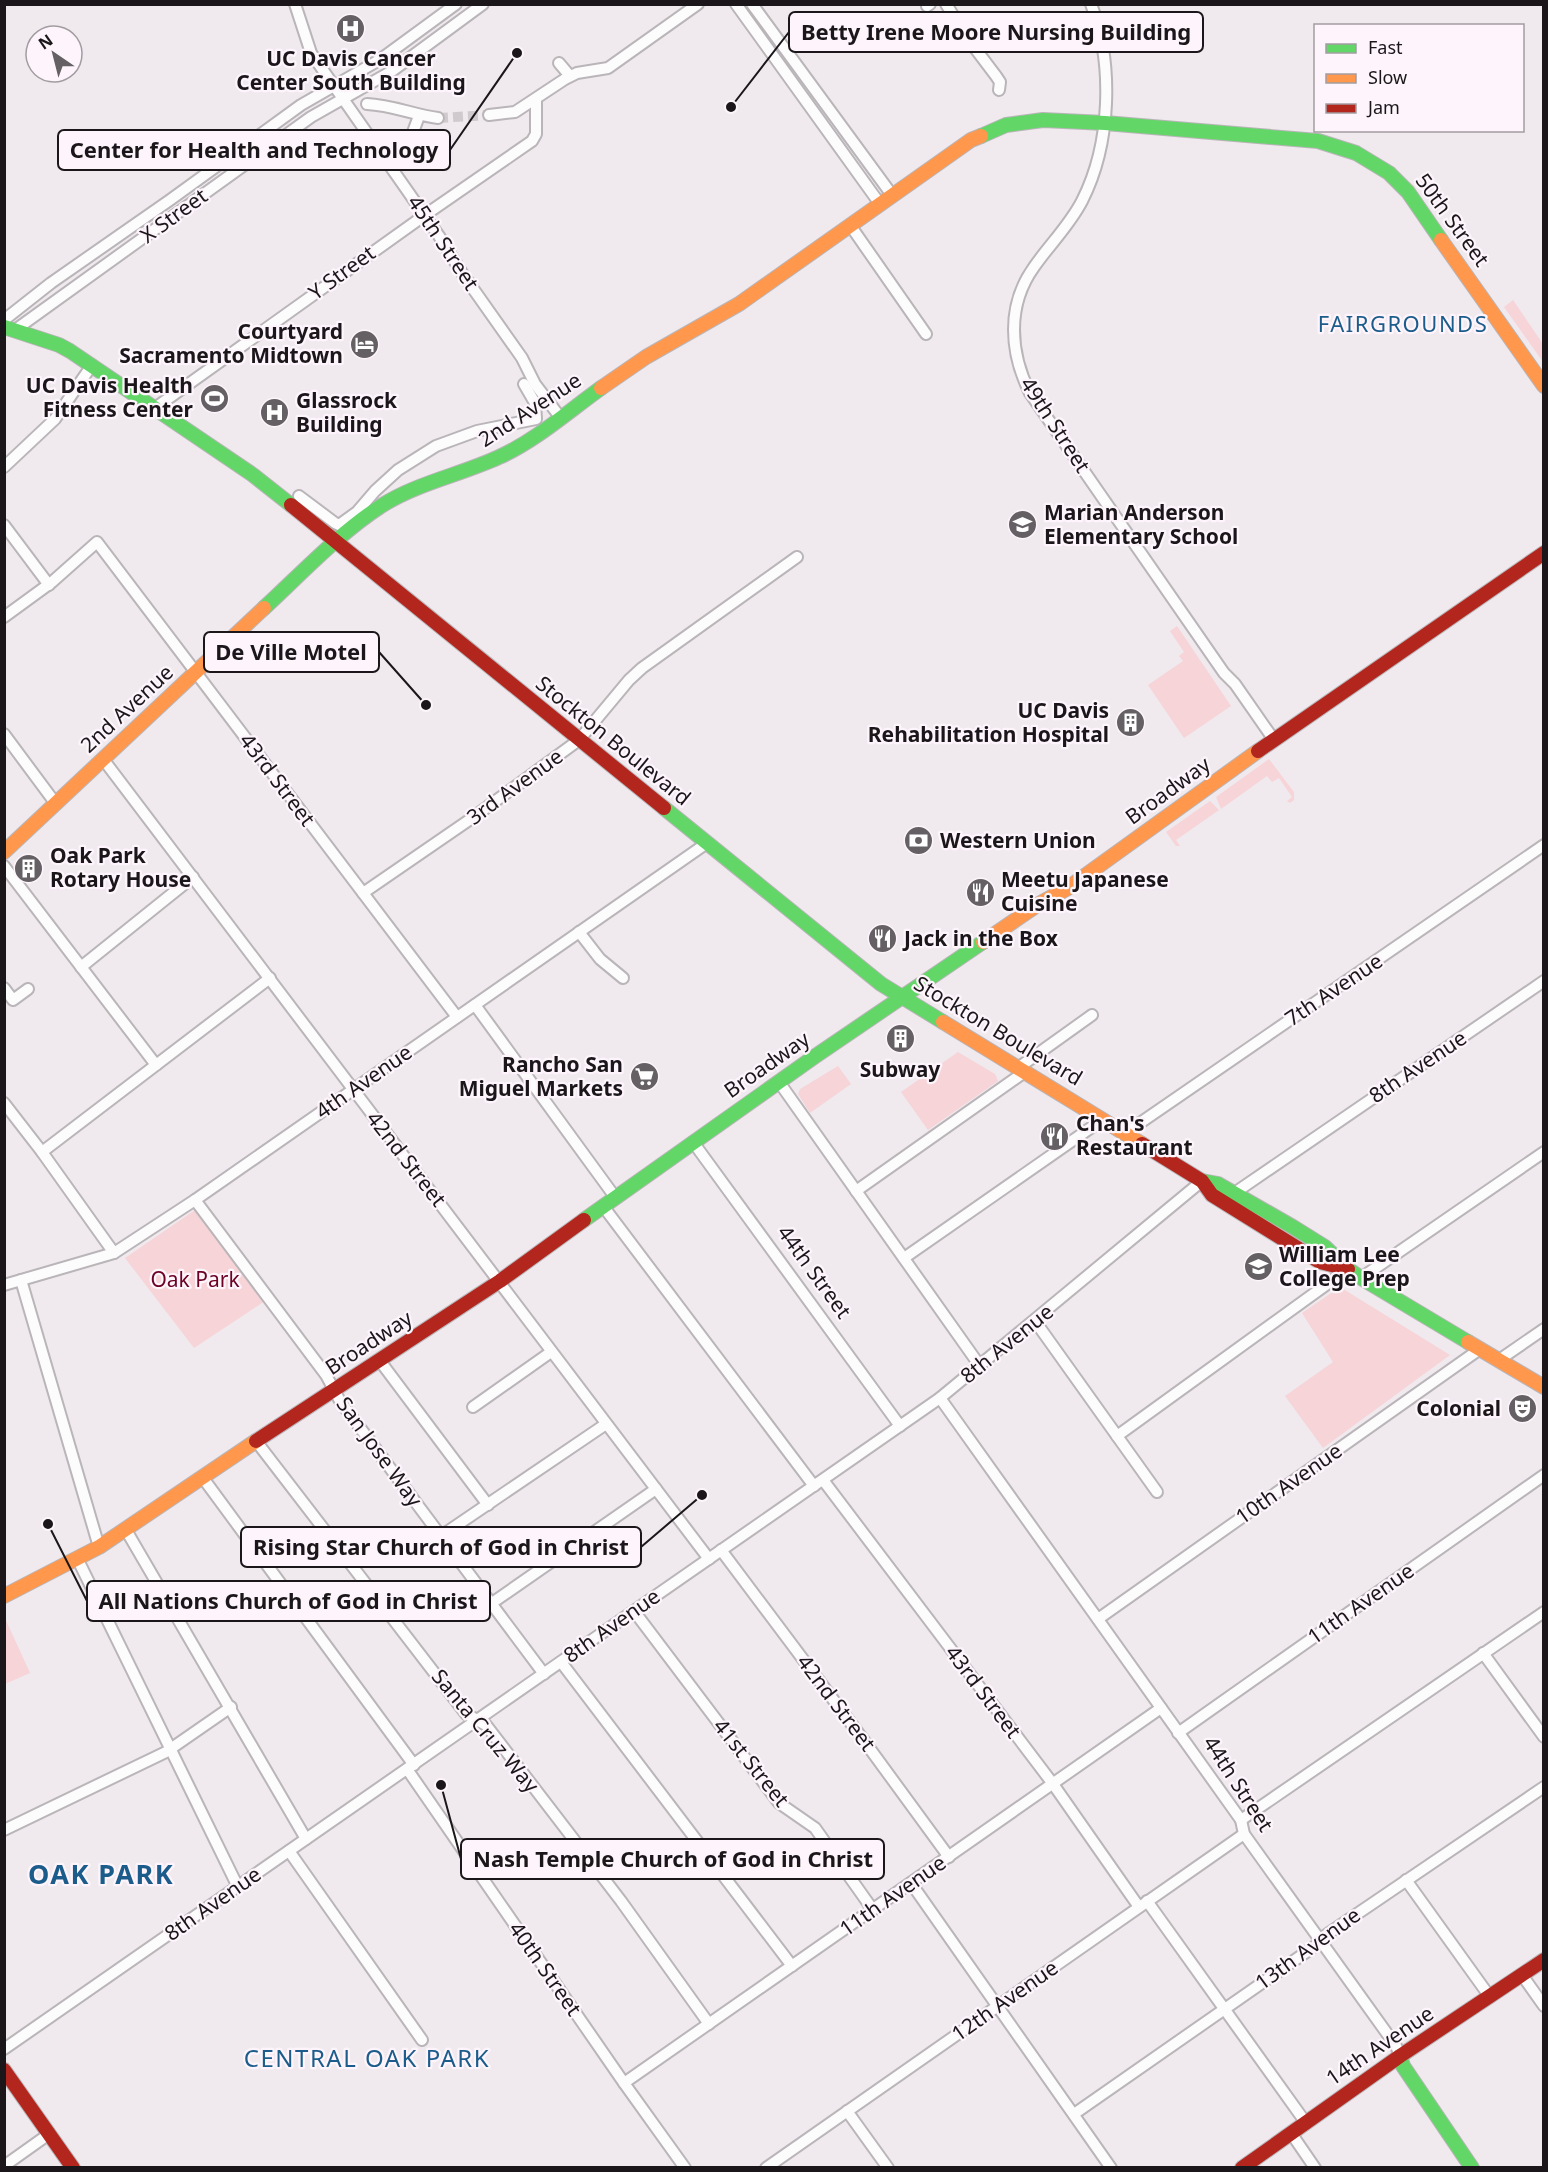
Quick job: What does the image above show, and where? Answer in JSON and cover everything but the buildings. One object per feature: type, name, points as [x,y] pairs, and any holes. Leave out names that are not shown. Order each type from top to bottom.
[{"type":"main road","name":"2nd Avenue","points":[[4,852],[362,519],[392,500],[423,486],[491,462],[514,450],[646,357],[739,304],[971,140],[1006,125],[1043,120],[1104,123]]},
{"type":"main road","name":"50th Street","points":[[1104,123],[1318,141],[1337,145],[1366,157],[1382,167],[1408,192],[1544,386]]},
{"type":"main road","name":"Stockton Boulevard","points":[[10,328],[59,345],[240,466],[881,984],[1202,1181],[1218,1184],[1325,1247],[1361,1278],[1544,1387]]},
{"type":"main road","name":"Broadway","points":[[4,1596],[78,1560],[126,1530],[256,1441],[500,1281],[779,1082],[1039,904],[1068,888],[1274,740],[1544,553]]},
{"type":"main road","name":"Stockton Boulevard","points":[[1202,1181],[1212,1195],[1320,1262],[1348,1269]]},
{"type":"main road","name":"14th Avenue","points":[[1242,2168],[1400,2056],[1544,1960]]},
{"type":"main road","name":"44th Street","points":[[1400,2056],[1403,2066],[1472,2168]]},
{"type":"main road","points":[[4,2070],[73,2168]]},
{"type":"street","name":"45th Street","points":[[295,4],[311,53],[522,358],[535,384],[560,417]]},
{"type":"street","name":"X Street","points":[[4,320],[51,283],[301,105],[381,59],[456,4]]},
{"type":"street","name":"X Street","points":[[10,328],[311,117],[392,71],[483,4]]},
{"type":"street","points":[[489,115],[515,112],[570,76],[608,68],[698,4]]},
{"type":"street","points":[[736,4],[880,204]]},
{"type":"street","points":[[752,4],[892,195]]},
{"type":"street","points":[[946,4],[968,39],[1000,82],[999,90]]},
{"type":"street","name":"49th Street","points":[[1091,4],[1101,35],[1104,56],[1104,123],[1098,159],[1083,199],[1065,229],[1032,269],[1020,292],[1013,328],[1017,363],[1030,393],[1218,664],[1235,684],[1274,740]]},
{"type":"street","points":[[559,63],[570,76]]},
{"type":"street","name":"Y Street","points":[[155,408],[424,215],[532,141],[536,134],[536,99]]},
{"type":"street","points":[[363,104],[379,105],[419,116],[438,118]]},
{"type":"street","points":[[401,164],[419,116]]},
{"type":"street","points":[[850,225],[926,334]]},
{"type":"street","points":[[4,467],[55,419],[92,365]]},
{"type":"street","points":[[299,496],[339,525],[357,512],[392,475],[436,446],[477,431],[536,419],[535,403],[524,384]]},
{"type":"street","points":[[4,525],[49,585],[4,617]]},
{"type":"street","name":"43rd Street","points":[[49,585],[97,542],[457,1017]]},
{"type":"street","name":"3rd Avenue","points":[[363,893],[475,816],[579,740],[629,680],[642,668],[797,557]]},
{"type":"street","points":[[4,734],[56,804]]},
{"type":"street","name":"42nd Street","points":[[103,759],[709,1559]]},
{"type":"street","name":"4th Avenue","points":[[4,1285],[114,1253],[195,1200],[707,843]]},
{"type":"street","name":"7th Avenue","points":[[1124,1134],[1544,846]]},
{"type":"street","points":[[4,866],[156,1065]]},
{"type":"street","points":[[81,967],[193,877]]},
{"type":"street","points":[[579,932],[600,960],[623,978]]},
{"type":"street","points":[[42,1152],[270,978]]},
{"type":"street","name":"8th Avenue","points":[[1233,1194],[1544,981]]},
{"type":"street","points":[[6,993],[13,1000],[28,989]]},
{"type":"street","points":[[475,1005],[615,1197]]},
{"type":"street","points":[[856,1191],[1022,1070],[1092,1015]]},
{"type":"street","points":[[779,1082],[980,1366]]},
{"type":"street","points":[[6,1106],[114,1253]]},
{"type":"street","points":[[904,1258],[1102,1120]]},
{"type":"street","name":"44th Street","points":[[693,1142],[900,1426]]},
{"type":"street","points":[[1361,1278],[1544,1152]]},
{"type":"street","name":"8th Avenue","points":[[4,2049],[940,1398],[1202,1181]]},
{"type":"street","name":"San Jose Way","points":[[195,1200],[326,1375],[340,1401],[544,1674]]},
{"type":"street","name":"43rd Street","points":[[603,1206],[1053,1784],[1224,2009],[1306,2123]]},
{"type":"street","points":[[1117,1436],[1348,1269]]},
{"type":"street","points":[[21,1280],[99,1547]]},
{"type":"street","points":[[1035,1321],[1157,1492]]},
{"type":"street","points":[[1499,1360],[1544,1329]]},
{"type":"street","name":"10th Avenue","points":[[1098,1619],[1480,1349]]},
{"type":"street","points":[[473,1407],[551,1352]]},
{"type":"street","points":[[380,1360],[488,1505]]},
{"type":"street","name":"44th Street","points":[[940,1398],[1241,1820],[1244,1834],[1396,2046],[1400,2056]]},
{"type":"street","points":[[441,1536],[606,1424]]},
{"type":"street","name":"Santa Cruz Way","points":[[256,1441],[466,1714],[486,1725],[621,1901],[709,2024]]},
{"type":"street","name":"11th Avenue","points":[[1178,1733],[1544,1475]]},
{"type":"street","name":"40th Street","points":[[203,1478],[410,1767],[624,2083],[685,2168]]},
{"type":"street","points":[[492,1603],[656,1489]]},
{"type":"street","points":[[126,1530],[306,1839]]},
{"type":"street","name":"42nd Street","points":[[721,1550],[949,1857]]},
{"type":"street","points":[[78,1560],[238,1887]]},
{"type":"street","name":"41st Street","points":[[634,1611],[779,1803],[815,1828],[873,1910]]},
{"type":"street","points":[[1241,1820],[1544,1612]]},
{"type":"street","points":[[1484,1653],[1544,1737]]},
{"type":"street","points":[[561,1662],[792,1966]]},
{"type":"street","points":[[5,1828],[171,1748],[231,1707]]},
{"type":"street","name":"11th Avenue","points":[[624,2083],[1161,1708]]},
{"type":"street","name":"13th Avenue","points":[[1074,2114],[1406,1880],[1544,1787]]},
{"type":"street","name":"12th Avenue","points":[[766,2168],[1244,1834]]},
{"type":"street","points":[[289,1851],[422,2040]]},
{"type":"street","points":[[1406,1880],[1490,1997]]},
{"type":"street","points":[[911,1883],[1112,2168]]},
{"type":"street","points":[[1522,1975],[1544,2006]]},
{"type":"street","points":[[847,2111],[888,2168]]},
{"type":"street","points":[[1291,2133],[1315,2168]]},
{"type":"street","points":[[4,2166],[49,2134]]},
{"type":"green space","points":[[1513,300],[1543,344],[1543,362],[1504,307]]},
{"type":"green space","points":[[1177,626],[1231,706],[1184,738],[1148,685],[1183,661],[1179,656],[1184,652],[1170,631]]},
{"type":"green space","points":[[1269,759],[1294,792],[1294,800],[1290,803],[1287,801],[1292,797],[1279,778],[1272,782],[1267,776],[1221,809],[1216,797]]},
{"type":"green space","points":[[1210,801],[1219,810],[1176,840],[1180,846],[1176,846],[1166,832]]},
{"type":"green space","points":[[958,1052],[995,1074],[998,1081],[928,1130],[901,1092]]},
{"type":"green space","points":[[838,1066],[851,1084],[810,1113],[798,1094],[800,1089]]},
{"type":"green space","name":"Oak Park","points":[[195,1210],[265,1301],[194,1348],[125,1258]]},
{"type":"green space","points":[[1340,1287],[1450,1355],[1323,1448],[1285,1396],[1333,1362],[1302,1313]]},
{"type":"green space","points":[[4,1616],[30,1673],[5,1684],[4,1684]]},
{"type":"tunnel","points":[[438,118],[489,115]]},
{"type":"traffic: fast","points":[[981,136],[1006,125],[1043,120],[1318,141],[1356,153],[1389,173],[1408,192],[1441,240]]},
{"type":"traffic: fast","points":[[4,327],[59,345],[70,351],[253,475],[291,505]]},
{"type":"traffic: fast","points":[[264,608],[335,542],[381,506],[409,491],[512,450],[539,434],[601,388]]},
{"type":"traffic: fast","points":[[664,808],[881,984],[943,1022]]},
{"type":"traffic: fast","points":[[584,1220],[814,1057],[983,942]]},
{"type":"traffic: fast","points":[[1202,1181],[1218,1184],[1293,1227],[1325,1247],[1361,1278],[1468,1342]]},
{"type":"traffic: fast","points":[[1400,2056],[1403,2066],[1472,2168]]},
{"type":"traffic: slow","points":[[601,388],[646,357],[739,304],[971,140],[981,136]]},
{"type":"traffic: slow","points":[[1441,240],[1544,386]]},
{"type":"traffic: slow","points":[[4,852],[264,608]]},
{"type":"traffic: slow","points":[[983,942],[1039,904],[1068,888],[1258,751]]},
{"type":"traffic: slow","points":[[943,1022],[1142,1144]]},
{"type":"traffic: slow","points":[[1468,1342],[1544,1387]]},
{"type":"traffic: slow","points":[[4,1596],[99,1547],[256,1441]]},
{"type":"traffic: jam","points":[[291,505],[664,808]]},
{"type":"traffic: jam","points":[[1258,751],[1544,553]]},
{"type":"traffic: jam","points":[[1142,1144],[1202,1181],[1212,1195],[1320,1262],[1348,1269]]},
{"type":"traffic: jam","points":[[256,1441],[500,1281],[584,1220]]},
{"type":"traffic: jam","points":[[1242,2168],[1400,2056],[1544,1960]]},
{"type":"traffic: jam","points":[[4,2070],[73,2168]]},
{"type":"place","name":"UC Davis Cancer Center South Building","points":[[351,28]]},
{"type":"place","name":"Center for Health and Technology","points":[[517,53]]},
{"type":"place","name":"Betty Irene Moore Nursing Building","points":[[731,107]]},
{"type":"place","name":"Courtyard Sacramento Midtown","points":[[364,344]]},
{"type":"place","name":"UC Davis Health Fitness Center","points":[[214,398]]},
{"type":"place","name":"Glassrock Building","points":[[275,413]]},
{"type":"place","name":"Marian Anderson Elementary School","points":[[1023,525]]},
{"type":"place","name":"De Ville Motel","points":[[426,705]]},
{"type":"place","name":"UC Davis Rehabilitation Hospital","points":[[1130,723]]},
{"type":"place","name":"Western Union","points":[[919,841]]},
{"type":"place","name":"Oak Park Rotary House","points":[[29,868]]},
{"type":"place","name":"Meetu Japanese Cuisine","points":[[980,892]]},
{"type":"place","name":"Jack in the Box","points":[[883,939]]},
{"type":"place","name":"Subway","points":[[900,1039]]},
{"type":"place","name":"Rancho San Miguel Markets","points":[[644,1077]]},
{"type":"place","name":"Chan's Restaurant","points":[[1055,1136]]},
{"type":"place","name":"William Lee College Prep","points":[[1258,1267]]},
{"type":"place","name":"Colonial","points":[[1522,1409]]},
{"type":"place","name":"Rising Star Church of God in Christ","points":[[702,1495]]},
{"type":"place","name":"All Nations Church of God in Christ","points":[[48,1524]]},
{"type":"place","name":"Nash Temple Church of God in Christ","points":[[441,1785]]},
{"type":"district","name":"FAIRGROUNDS","points":[[1403,324]]},
{"type":"district","name":"OAK PARK","points":[[101,1875]]},
{"type":"district","name":"CENTRAL OAK PARK","points":[[367,2059]]}]
